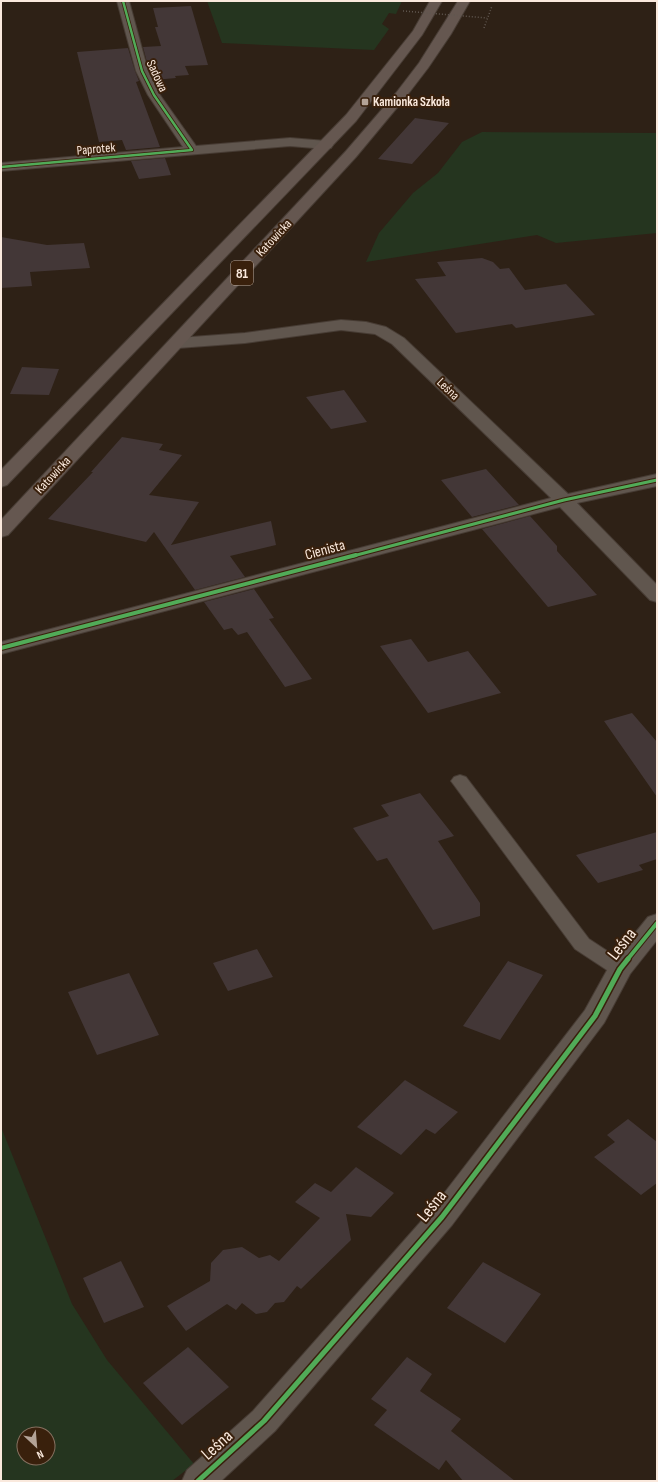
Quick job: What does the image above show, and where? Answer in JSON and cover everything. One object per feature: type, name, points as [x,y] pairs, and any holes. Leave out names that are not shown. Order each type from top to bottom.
[{"type":"main road","name":"Katowicka","points":[[1,481],[326,145],[365,102],[413,39],[436,1]]},
{"type":"main road","name":"Katowicka","points":[[1,531],[178,343],[371,131],[435,49],[464,1]]},
{"type":"street","name":"Sadowa","points":[[123,1],[142,71],[154,95],[192,150]]},
{"type":"street","name":"Paprotek","points":[[1,167],[290,142],[326,145]]},
{"type":"street","name":"Leśna","points":[[178,343],[245,338],[341,325],[380,330],[398,341],[564,500],[657,596]]},
{"type":"street","name":"Cienista","points":[[1,648],[564,500],[657,480]]},
{"type":"street","name":"Leśna","points":[[198,1481],[264,1421],[442,1217],[595,1016],[620,969],[657,922]]},
{"type":"lane","points":[[460,781],[582,944],[620,969]]},
{"type":"path","points":[[484,28],[492,6]]},
{"type":"path","points":[[403,11],[487,18]]},
{"type":"green space","points":[[207,1],[402,1],[396,14],[389,13],[382,24],[389,29],[374,50],[222,43]]},
{"type":"green space","points":[[482,132],[657,133],[657,233],[556,243],[537,235],[366,262],[379,233],[413,193],[438,173],[462,142]]},
{"type":"green space","points":[[1,1127],[72,1304],[107,1360],[194,1464],[172,1481],[1,1481]]},
{"type":"building","points":[[191,6],[208,65],[185,66],[189,75],[154,80],[149,70],[143,47],[161,46],[155,27],[158,27],[153,8]]},
{"type":"building","points":[[128,48],[139,81],[136,82],[160,147],[126,150],[122,140],[99,142],[77,52]]},
{"type":"building","points":[[415,118],[449,123],[412,164],[378,159]]},
{"type":"building","points":[[165,158],[171,175],[139,179],[131,161]]},
{"type":"building","points":[[1,237],[47,245],[84,243],[90,268],[30,272],[32,286],[1,288]]},
{"type":"building","points":[[482,258],[493,262],[500,269],[509,268],[525,290],[566,284],[595,315],[516,328],[512,324],[456,333],[415,279],[446,276],[437,262]]},
{"type":"building","points":[[22,367],[59,369],[49,395],[10,394]]},
{"type":"building","points":[[344,390],[367,422],[331,429],[306,397]]},
{"type":"building","points":[[122,437],[163,444],[159,450],[182,455],[149,495],[199,502],[171,545],[271,521],[276,545],[230,556],[245,577],[195,590],[154,532],[146,542],[48,519],[93,472],[91,472]]},
{"type":"building","points":[[486,469],[519,505],[472,517],[441,480]]},
{"type":"building","points":[[530,516],[557,546],[557,551],[597,595],[548,607],[482,529]]},
{"type":"building","points":[[254,589],[274,618],[269,619],[312,679],[285,687],[247,632],[238,635],[232,628],[224,630],[204,602]]},
{"type":"building","points":[[411,639],[428,662],[468,651],[501,693],[428,713],[380,646]]},
{"type":"building","points":[[632,713],[657,742],[657,797],[604,721]]},
{"type":"building","points":[[420,793],[454,836],[438,841],[480,903],[480,916],[433,930],[387,858],[377,861],[353,828],[389,816],[381,805]]},
{"type":"building","points":[[657,832],[657,859],[639,865],[643,870],[598,883],[576,855]]},
{"type":"building","points":[[257,949],[273,977],[228,991],[213,963]]},
{"type":"building","points":[[508,961],[543,975],[500,1040],[463,1026]]},
{"type":"building","points":[[129,973],[159,1035],[97,1055],[68,992]]},
{"type":"building","points":[[405,1080],[458,1112],[435,1134],[426,1129],[401,1155],[357,1127]]},
{"type":"building","points":[[628,1119],[657,1142],[657,1183],[641,1195],[594,1157],[615,1142],[607,1135]]},
{"type":"building","points":[[356,1167],[394,1193],[371,1217],[346,1214],[351,1240],[301,1289],[297,1286],[284,1302],[275,1303],[267,1312],[256,1314],[242,1303],[236,1310],[227,1304],[186,1331],[167,1306],[210,1281],[211,1263],[223,1250],[242,1247],[259,1258],[270,1255],[279,1261],[320,1218],[295,1202],[315,1183],[331,1192]]},
{"type":"building","points":[[121,1261],[144,1307],[104,1323],[83,1278]]},
{"type":"building","points":[[483,1262],[541,1294],[505,1343],[447,1308]]},
{"type":"building","points":[[188,1347],[229,1387],[182,1425],[143,1383]]},
{"type":"building","points":[[407,1357],[432,1374],[420,1391],[461,1419],[451,1431],[515,1481],[463,1481],[446,1460],[439,1470],[374,1425],[387,1410],[371,1399]]},
{"type":"cycle path","points":[[1,167],[192,150],[154,95],[142,71],[123,1]]},
{"type":"cycle path","points":[[1,648],[564,500],[657,480]]},
{"type":"cycle path","points":[[198,1481],[264,1421],[442,1217],[595,1016],[620,969],[657,923]]},
{"type":"place","name":"Kamionka Szkoła","points":[[365,102]]}]
